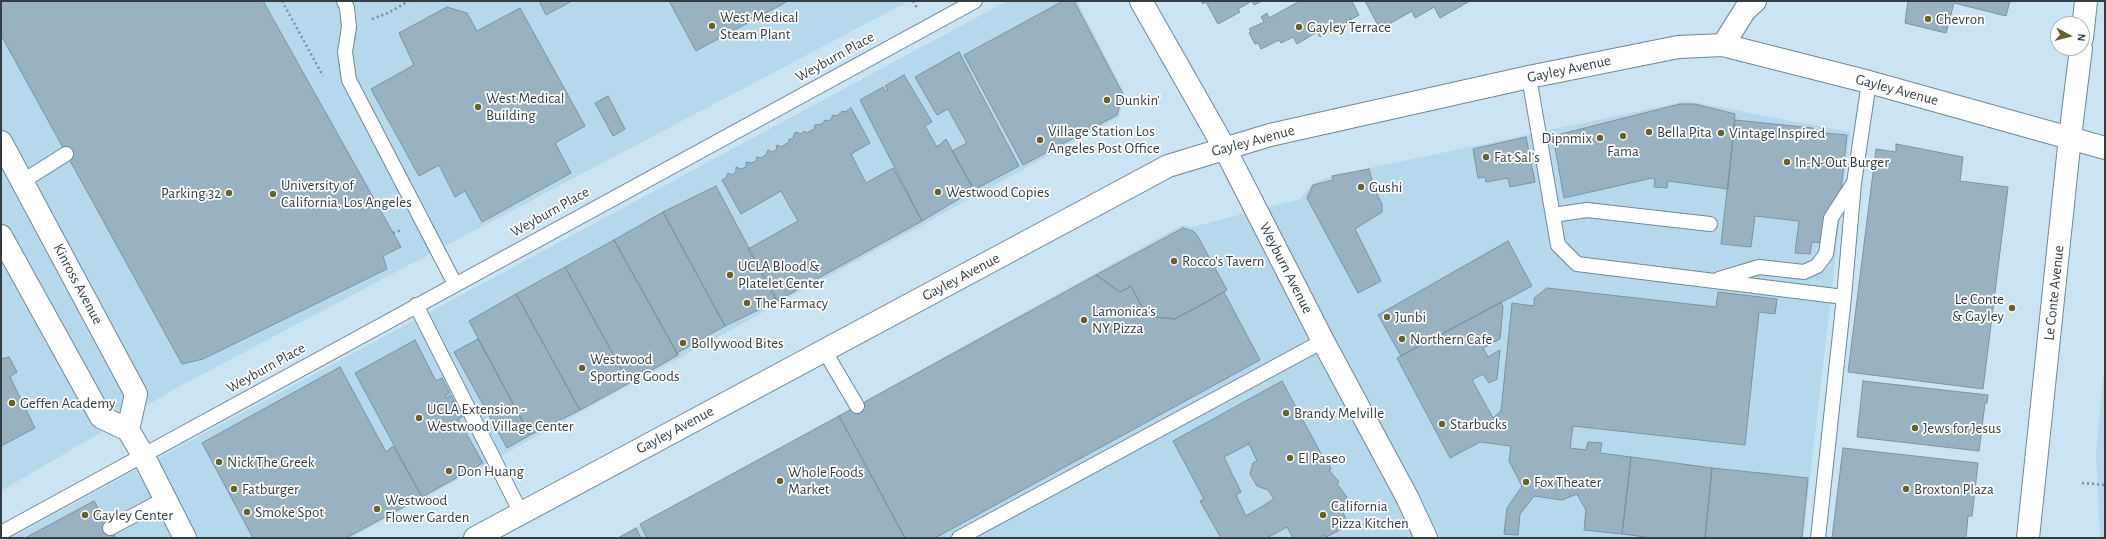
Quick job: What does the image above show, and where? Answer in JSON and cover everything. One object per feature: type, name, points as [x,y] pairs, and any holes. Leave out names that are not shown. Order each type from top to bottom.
[{"type":"street","name":"Weyburn Avenue","points":[[1141,1],[1224,147],[1323,341],[1407,498],[1426,538]]},
{"type":"street","points":[[1723,46],[1745,10],[1755,1]]},
{"type":"street","points":[[2084,16],[2086,1]]},
{"type":"street","name":"Gayley Avenue","points":[[475,538],[1168,166],[1224,147],[1270,134],[1529,77],[1678,47],[1723,46],[1869,82],[2105,148]]},
{"type":"street","name":"Le Conte Avenue","points":[[2028,538],[2070,137],[2080,56]]},
{"type":"street","name":"Kinross Avenue","points":[[1,142],[136,394],[128,430]]},
{"type":"street","points":[[1,236],[101,416],[128,430],[143,455],[185,538]]},
{"type":"lane","points":[[344,1],[347,8],[349,27],[345,52],[349,80],[455,284]]},
{"type":"lane","name":"Weyburn Place","points":[[1,533],[974,1]]},
{"type":"lane","points":[[1529,77],[1558,245],[1577,264],[1844,297]]},
{"type":"lane","points":[[1818,538],[1844,297],[1854,183],[1869,82]]},
{"type":"lane","points":[[23,181],[66,154]]},
{"type":"lane","points":[[1713,281],[1759,267],[1804,272],[1817,266],[1826,254],[1831,218],[1854,183]]},
{"type":"lane","points":[[1553,215],[1587,210],[1710,224]]},
{"type":"lane","points":[[416,305],[521,513]]},
{"type":"lane","points":[[959,538],[1323,341]]},
{"type":"lane","points":[[824,350],[857,406]]},
{"type":"lane","points":[[110,528],[165,500]]},
{"type":"path","points":[[349,27],[388,14],[409,1]]},
{"type":"path","points":[[2082,483],[2105,485]]},
{"type":"shaded area","name":"University of California, Los Angeles","points":[[1,1],[909,1],[180,386],[1,491]]},
{"type":"shaded area","points":[[1007,1],[1077,1],[1125,94],[1119,117],[351,538],[10,538]]},
{"type":"shaded area","points":[[1687,101],[1850,132],[1803,538],[618,538],[1182,225],[1192,227],[1300,199],[1313,183],[1332,176]]},
{"type":"shaded area","points":[[2105,358],[2105,538],[2100,538],[2096,454]]},
{"type":"building","name":"Parking 32","points":[[1,1],[263,1],[401,247],[383,256],[387,269],[203,359],[182,364],[1,35]]},
{"type":"building","points":[[539,1],[572,1],[546,15]]},
{"type":"building","name":"West Medical Steam Plant","points":[[669,1],[788,1],[696,51]]},
{"type":"building","points":[[1063,1],[1074,1],[1123,94],[1117,115],[1023,165],[964,55]]},
{"type":"building","points":[[1201,1],[1252,1],[1238,9],[1240,12],[1218,24],[1206,2],[1203,4]]},
{"type":"building","points":[[1252,1],[1262,1],[1254,5]]},
{"type":"building","name":"Gayley Terrace","points":[[1300,1],[1352,1],[1359,15],[1346,22],[1348,25],[1333,33],[1331,31],[1320,37],[1317,32],[1297,44],[1293,37],[1281,43],[1279,40],[1261,49],[1258,43],[1255,44],[1249,33],[1251,31],[1249,29],[1264,22],[1261,17],[1267,13],[1269,18]]},
{"type":"building","points":[[1365,1],[1470,1],[1440,18],[1434,7],[1415,18],[1412,11],[1380,29]]},
{"type":"building","name":"Chevron","points":[[1908,1],[2010,1],[2006,16],[1954,3],[1946,33],[1905,23]]},
{"type":"building","name":"West Medical Building","points":[[447,7],[467,13],[477,31],[520,8],[585,126],[555,143],[571,173],[482,222],[465,191],[455,197],[439,165],[419,176],[371,89],[414,65],[399,33]]},
{"type":"building","points":[[959,52],[1019,166],[974,190],[952,151],[967,143],[948,109],[937,115],[915,77]]},
{"type":"building","points":[[904,75],[932,122],[925,126],[937,147],[946,139],[974,190],[922,221],[860,100],[883,87],[885,91],[888,90],[885,86]]},
{"type":"building","points":[[608,96],[625,129],[613,136],[595,103]]},
{"type":"building","points":[[1680,104],[1695,104],[1735,114],[1728,189],[1668,181],[1667,188],[1654,187],[1655,179],[1652,178],[1564,198],[1553,136]]},
{"type":"building","points":[[851,108],[870,143],[851,154],[866,183],[893,168],[922,221],[777,301],[748,249],[798,221],[781,191],[741,214],[722,180],[726,178],[728,173],[732,175],[736,172],[736,167],[741,169],[746,167],[746,162],[751,163],[756,161],[757,157],[761,158],[766,155],[768,150],[772,152],[776,150],[777,145],[781,147],[789,142],[789,139],[793,139],[796,132],[801,134],[804,131],[807,133],[814,129],[815,125],[822,124],[825,120],[828,121],[831,119],[833,115],[837,116],[842,111],[845,112]]},
{"type":"building","name":"In-N-Out Burger","points":[[1735,120],[1813,128],[1813,132],[1847,135],[1839,209],[1829,207],[1825,243],[1812,242],[1810,254],[1795,253],[1799,221],[1755,216],[1751,247],[1721,244]]},
{"type":"building","points":[[1526,137],[1535,182],[1510,187],[1508,178],[1486,182],[1485,177],[1478,178],[1473,149]]},
{"type":"building","points":[[1896,144],[1963,157],[1960,181],[2008,187],[1983,389],[1848,372],[1876,149],[1896,152]]},
{"type":"building","points":[[1369,169],[1374,189],[1382,204],[1382,212],[1355,229],[1381,281],[1358,293],[1307,198],[1313,185],[1333,180],[1332,176]]},
{"type":"building","name":"UCLA Blood & Platelet Center","points":[[716,186],[777,301],[725,326],[663,212]]},
{"type":"building","points":[[663,212],[725,326],[677,353],[678,355],[614,240]]},
{"type":"building","points":[[1183,228],[1193,231],[1197,235],[1227,290],[1205,303],[1175,319],[1154,317],[1141,305],[1131,286],[1120,292],[1096,275]]},
{"type":"building","points":[[614,240],[678,355],[629,383],[565,267]]},
{"type":"building","points":[[1508,241],[1532,286],[1401,356],[1378,315]]},
{"type":"building","points":[[565,267],[629,383],[580,410],[516,294]]},
{"type":"building","points":[[1096,275],[1120,292],[1131,286],[1141,305],[1154,317],[1175,319],[1224,292],[1260,360],[935,538],[905,538],[839,416]]},
{"type":"building","points":[[1547,288],[1716,307],[1718,292],[1777,299],[1775,314],[1759,312],[1745,445],[1573,426],[1570,448],[1586,450],[1588,442],[1602,443],[1600,453],[1631,457],[1622,534],[1584,530],[1586,510],[1577,494],[1562,500],[1534,496],[1520,514],[1518,535],[1504,534],[1507,508],[1522,486],[1509,461],[1511,446],[1480,442],[1450,458],[1397,358],[1501,302],[1503,307],[1500,339],[1483,348],[1488,357],[1500,350],[1497,379],[1489,383],[1483,374],[1472,380],[1493,418],[1501,411],[1512,303],[1534,306],[1534,298]]},
{"type":"building","points":[[516,294],[580,410],[530,435],[469,321]]},
{"type":"building","points":[[478,339],[530,435],[507,448],[454,352]]},
{"type":"building","name":"UCLA Extension - Westwood Village Center","points":[[415,340],[436,381],[442,378],[450,393],[445,396],[446,398],[451,395],[462,417],[458,419],[483,463],[422,497],[355,373]]},
{"type":"building","name":"Geffen Academy","points":[[9,357],[17,372],[10,377],[35,428],[1,446],[1,359]]},
{"type":"building","points":[[340,367],[386,452],[393,446],[422,497],[346,538],[253,538],[202,443]]},
{"type":"building","name":"El Paseo","points":[[1282,381],[1325,461],[1327,460],[1331,469],[1329,470],[1339,482],[1337,484],[1347,497],[1345,498],[1349,506],[1342,510],[1347,522],[1338,528],[1340,530],[1326,537],[1325,535],[1321,538],[1293,538],[1287,527],[1267,538],[1221,538],[1200,501],[1204,499],[1173,441]],"holes":[[[1249,444],[1257,461],[1253,463],[1250,474],[1257,486],[1268,490],[1274,499],[1246,516],[1236,495],[1241,492],[1224,457]]]},
{"type":"building","points":[[1863,381],[1988,395],[1987,403],[1985,403],[1979,451],[1857,437]]},
{"type":"building","points":[[839,416],[905,538],[647,538],[640,524]]},
{"type":"building","name":"Broxton Plaza","points":[[1843,448],[1978,463],[1972,516],[1968,516],[1966,538],[1832,538]]},
{"type":"building","points":[[1631,457],[1712,468],[1705,538],[1653,538],[1622,534]]},
{"type":"building","points":[[1712,468],[1808,478],[1802,538],[1705,538]]},
{"type":"building","name":"Gayley Center","points":[[94,501],[116,538],[25,538]]},
{"type":"building","points":[[636,528],[641,538],[618,538]]},
{"type":"place","name":"Chevron","points":[[1928,19]]},
{"type":"place","name":"West Medical Steam Plant","points":[[712,26]]},
{"type":"place","name":"Gayley Terrace","points":[[1299,27]]},
{"type":"place","name":"Dunkin'","points":[[1107,100]]},
{"type":"place","name":"West Medical Building","points":[[478,107]]},
{"type":"place","name":"Bella Pita","points":[[1649,132]]},
{"type":"place","name":"Vintage Inspired","points":[[1721,133]]},
{"type":"place","name":"Fama","points":[[1623,136]]},
{"type":"place","name":"Dipnmix","points":[[1600,138]]},
{"type":"place","name":"Village Station Los Angeles Post Office","points":[[1040,140]]},
{"type":"place","name":"Fat Sal's","points":[[1486,157]]},
{"type":"place","name":"In-N-Out Burger","points":[[1787,162]]},
{"type":"place","name":"Gushi","points":[[1361,187]]},
{"type":"place","name":"Westwood Copies","points":[[938,192]]},
{"type":"place","name":"Parking 32","points":[[229,193]]},
{"type":"place","name":"University of California, Los Angeles","points":[[273,194]]},
{"type":"place","name":"Rocco's Tavern","points":[[1174,261]]},
{"type":"place","name":"UCLA Blood & Platelet Center","points":[[730,275]]},
{"type":"place","name":"The Farmacy","points":[[747,303]]},
{"type":"place","name":"Le Conte & Gayley","points":[[2012,308]]},
{"type":"place","name":"Junbi","points":[[1387,317]]},
{"type":"place","name":"Lamonica's NY Pizza","points":[[1084,320]]},
{"type":"place","name":"Northern Cafe","points":[[1402,339]]},
{"type":"place","name":"Bollywood Bites","points":[[683,343]]},
{"type":"place","name":"Westwood Sporting Goods","points":[[582,368]]},
{"type":"place","name":"Geffen Academy","points":[[12,403]]},
{"type":"place","name":"Brandy Melville","points":[[1286,413]]},
{"type":"place","name":"UCLA Extension - Westwood Village Center","points":[[419,418]]},
{"type":"place","name":"Starbucks","points":[[1442,424]]},
{"type":"place","name":"Jews for Jesus","points":[[1915,428]]},
{"type":"place","name":"El Paseo","points":[[1290,458]]},
{"type":"place","name":"Nick The Greek","points":[[219,462]]},
{"type":"place","name":"Don Huang","points":[[449,471]]},
{"type":"place","name":"Whole Foods Market","points":[[780,481]]},
{"type":"place","name":"Fox Theater","points":[[1526,482]]},
{"type":"place","name":"Fatburger","points":[[234,489]]},
{"type":"place","name":"Broxton Plaza","points":[[1906,489]]},
{"type":"place","name":"Westwood Flower Garden","points":[[377,509]]},
{"type":"place","name":"Smoke Spot","points":[[247,512]]},
{"type":"place","name":"Gayley Center","points":[[85,515]]},
{"type":"place","name":"California Pizza Kitchen","points":[[1323,515]]}]
